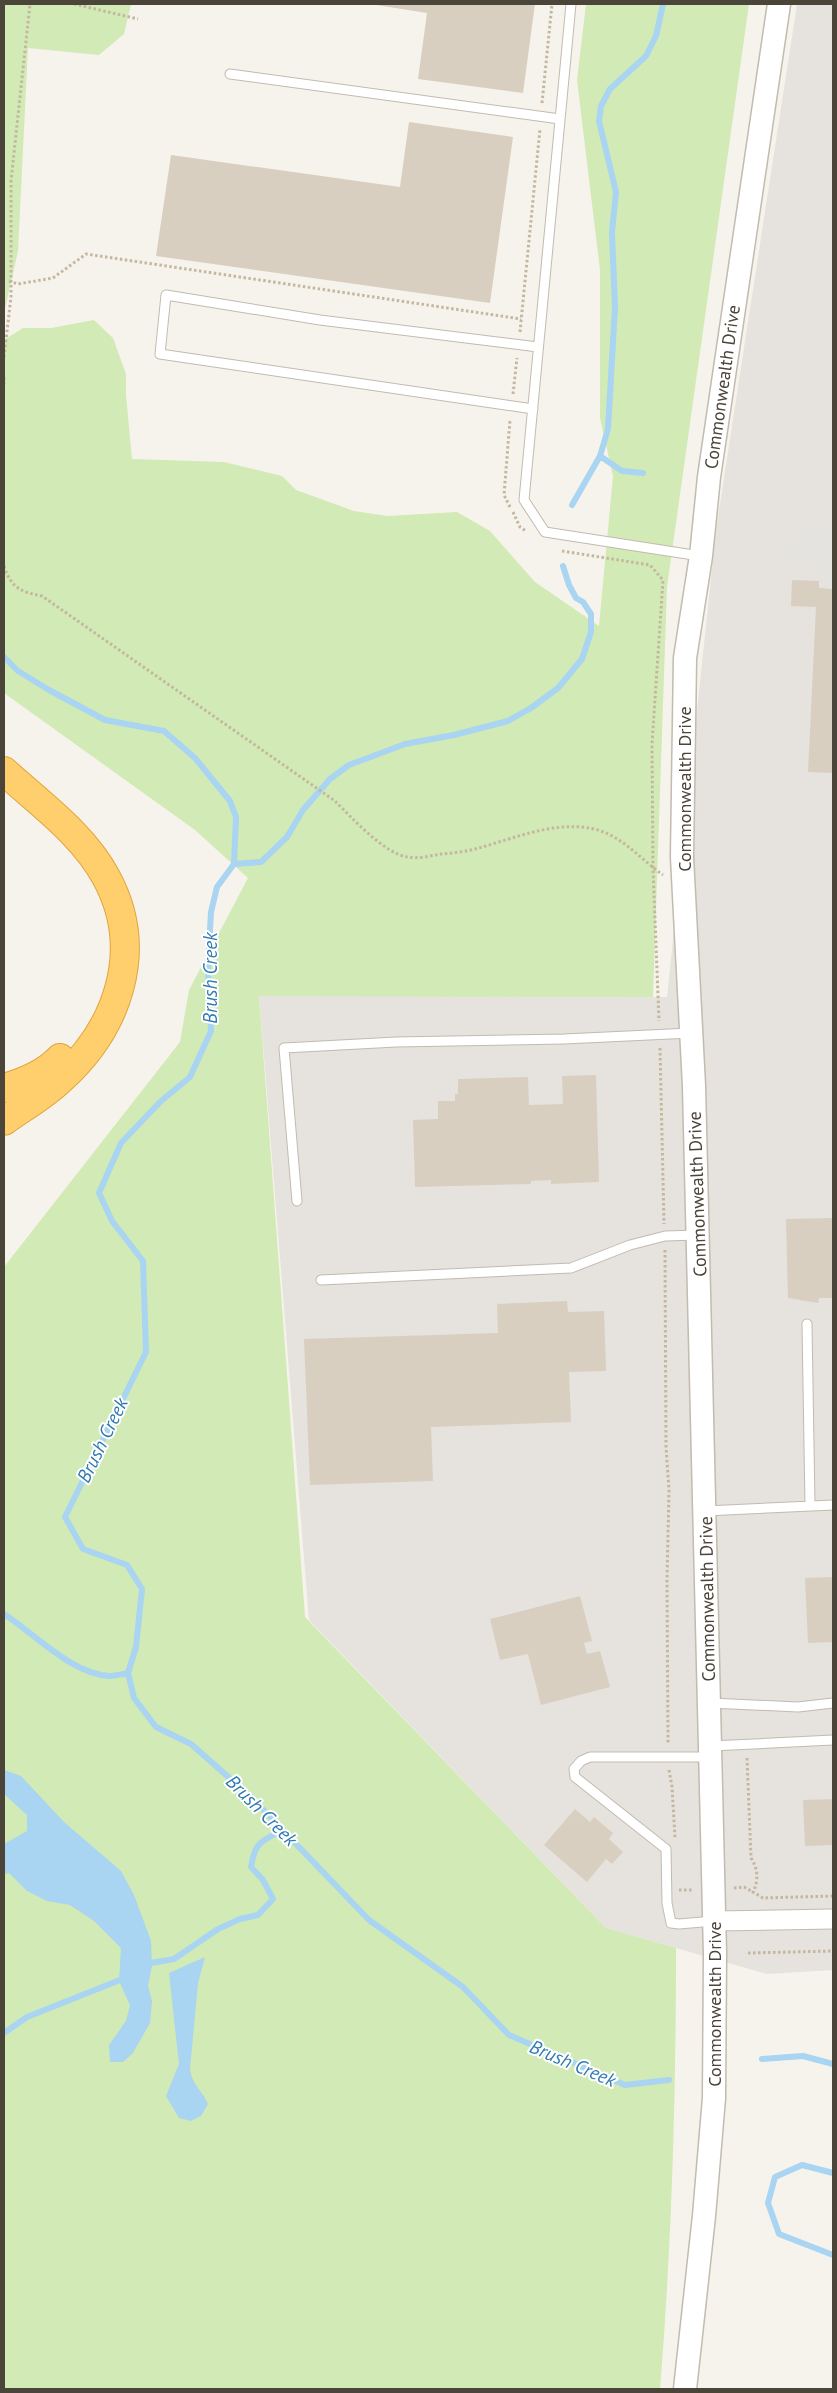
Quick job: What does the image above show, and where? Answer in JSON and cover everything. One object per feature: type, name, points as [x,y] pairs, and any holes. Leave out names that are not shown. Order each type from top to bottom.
[{"type":"highway","points":[[4,772],[70,830],[106,877],[120,915],[125,954],[122,978],[113,1010],[91,1047],[58,1082],[4,1121]]},
{"type":"highway","points":[[4,796],[70,854],[85,874],[96,896],[103,918],[106,964],[103,987],[86,1029],[56,1062],[41,1073],[22,1083],[4,1088]]},
{"type":"street","name":"Commonwealth Drive","points":[[685,2389],[704,2216],[714,2098],[714,1890],[698,1235],[691,1033],[683,890],[685,658],[701,556],[710,470],[778,4]]},
{"type":"street","points":[[714,1921],[833,1919]]},
{"type":"lane","points":[[571,4],[524,500],[545,532],[701,556]]},
{"type":"lane","points":[[230,74],[560,119]]},
{"type":"lane","points":[[533,409],[160,354],[166,295],[320,320],[538,347]]},
{"type":"lane","points":[[297,1201],[284,1048],[396,1042],[564,1039],[691,1033]]},
{"type":"lane","points":[[321,1280],[571,1268],[630,1245],[665,1236],[698,1235]]},
{"type":"lane","points":[[807,1324],[810,1506]]},
{"type":"lane","points":[[705,1511],[833,1505]]},
{"type":"lane","points":[[710,1703],[798,1706],[833,1703]]},
{"type":"lane","points":[[714,1921],[671,1923],[668,1910],[666,1849],[575,1777],[574,1769],[581,1761],[590,1756],[669,1758],[833,1740]]},
{"type":"path","points":[[4,357],[11,297],[9,281],[11,181],[30,4]]},
{"type":"path","points":[[74,4],[138,19]]},
{"type":"path","points":[[533,536],[520,527],[504,495],[552,4]]},
{"type":"path","points":[[9,281],[18,284],[53,278],[86,254],[521,319]]},
{"type":"path","points":[[4,376],[4,386]]},
{"type":"path","points":[[556,549],[574,554],[650,565],[663,580],[652,744],[653,868],[665,1236],[666,1447],[669,1490],[667,1591],[669,1758],[675,1843]]},
{"type":"path","points":[[4,566],[12,585],[27,593],[42,596],[335,801],[368,834],[406,857],[424,857],[473,849],[523,835],[571,826],[596,829],[618,839],[634,849],[653,868],[683,890]]},
{"type":"path","points":[[747,1758],[751,1858],[757,1868],[757,1885],[753,1892]]},
{"type":"path","points":[[677,1890],[714,1890],[744,1887],[763,1898],[833,1896]]},
{"type":"path","points":[[748,1953],[833,1951]]},
{"type":"shaded area","points":[[797,4],[833,4],[833,1970],[767,1974],[606,1928],[309,1620],[259,995],[667,997],[716,530]]},
{"type":"shaded area","points":[[791,515],[812,519],[833,536],[833,589],[826,589],[828,570],[787,567]]},
{"type":"green space","points":[[4,4],[131,4],[124,34],[99,55],[28,48],[18,251],[4,313]]},
{"type":"green space","points":[[586,4],[749,4],[667,587],[653,997],[259,996],[305,1617],[606,1928],[676,1948],[675,2058],[668,2279],[660,2389],[4,2389],[4,1267],[180,1042],[189,990],[248,878],[195,830],[4,693],[4,340],[23,328],[51,328],[94,320],[113,338],[126,374],[132,459],[224,462],[282,476],[296,490],[354,511],[387,516],[457,512],[490,531],[535,582],[599,626],[613,476],[600,418],[600,270],[577,80]]},
{"type":"water","points":[[4,1770],[21,1776],[64,1822],[121,1871],[134,1895],[151,1941],[152,1966],[148,1986],[152,2001],[150,2023],[133,2053],[123,2062],[110,2062],[109,2045],[126,2021],[130,2005],[119,1981],[121,1948],[94,1921],[70,1905],[47,1901],[27,1891],[9,1873],[4,1874],[4,1844],[27,1831],[27,1815],[4,1794]]},
{"type":"water","points":[[205,1957],[198,1983],[190,2069],[195,2084],[208,2104],[201,2116],[191,2121],[179,2118],[166,2096],[179,2064],[169,1973]]},
{"type":"building","points":[[370,4],[535,4],[523,93],[418,79],[427,13]]},
{"type":"building","points":[[409,122],[513,137],[490,303],[156,256],[171,155],[400,187]]},
{"type":"building","points":[[792,580],[819,581],[819,588],[833,589],[833,773],[808,772],[816,607],[791,606]]},
{"type":"building","points":[[596,1075],[599,1182],[551,1184],[551,1180],[531,1181],[531,1184],[415,1187],[413,1120],[438,1119],[438,1101],[455,1101],[455,1094],[458,1094],[458,1079],[528,1077],[529,1105],[563,1104],[562,1076]]},
{"type":"building","points":[[833,1218],[833,1298],[819,1298],[818,1303],[788,1298],[786,1219]]},
{"type":"building","points":[[567,1301],[568,1312],[604,1311],[606,1371],[569,1372],[571,1422],[431,1427],[433,1481],[310,1485],[304,1339],[498,1333],[497,1304]]},
{"type":"building","points":[[833,1577],[833,1642],[808,1643],[805,1578]]},
{"type":"building","points":[[580,1596],[592,1641],[584,1643],[587,1654],[600,1651],[610,1687],[541,1705],[528,1654],[500,1660],[490,1619]]},
{"type":"building","points":[[833,1799],[833,1845],[805,1846],[803,1800]]},
{"type":"building","points":[[575,1809],[590,1822],[594,1817],[613,1833],[609,1839],[623,1852],[612,1864],[606,1859],[587,1882],[544,1845]]},
{"type":"waterway","points":[[572,505],[600,456],[608,429],[615,307],[612,232],[616,192],[599,121],[601,106],[610,89],[646,56],[656,36],[663,4]]},
{"type":"waterway","points":[[600,456],[622,471],[643,473]]},
{"type":"waterway","points":[[234,864],[261,862],[287,837],[303,810],[330,779],[349,765],[405,744],[454,735],[508,721],[531,708],[558,688],[582,659],[591,632],[591,614],[583,602],[576,598],[569,585],[563,566]]},
{"type":"waterway","name":"Brush Creek","points":[[4,657],[18,671],[105,720],[164,731],[195,758],[230,801],[236,817],[234,864],[217,887],[211,912],[208,967],[211,1031],[190,1077],[161,1101],[121,1143],[99,1193],[112,1221],[143,1261],[146,1352],[65,1517],[83,1549],[127,1565],[142,1589],[136,1647],[128,1673],[134,1698],[156,1727],[191,1744],[252,1798],[369,1920],[463,1987],[509,2035],[625,2085],[669,2080]]},
{"type":"waterway","points":[[4,1614],[80,1668],[109,1676],[128,1673]]},
{"type":"waterway","points":[[145,1969],[151,1963],[174,1959],[218,1929],[240,1919],[258,1915],[273,1899],[263,1880],[251,1867],[255,1852],[260,1843],[283,1830]]},
{"type":"waterway","points":[[4,2033],[27,2017],[125,1978]]},
{"type":"waterway","name":"Brush Creek","points":[[762,2059],[803,2056],[833,2064]]},
{"type":"waterway","name":"Brush Creek","points":[[833,2173],[802,2165],[775,2177],[768,2203],[779,2234],[833,2255]]}]
